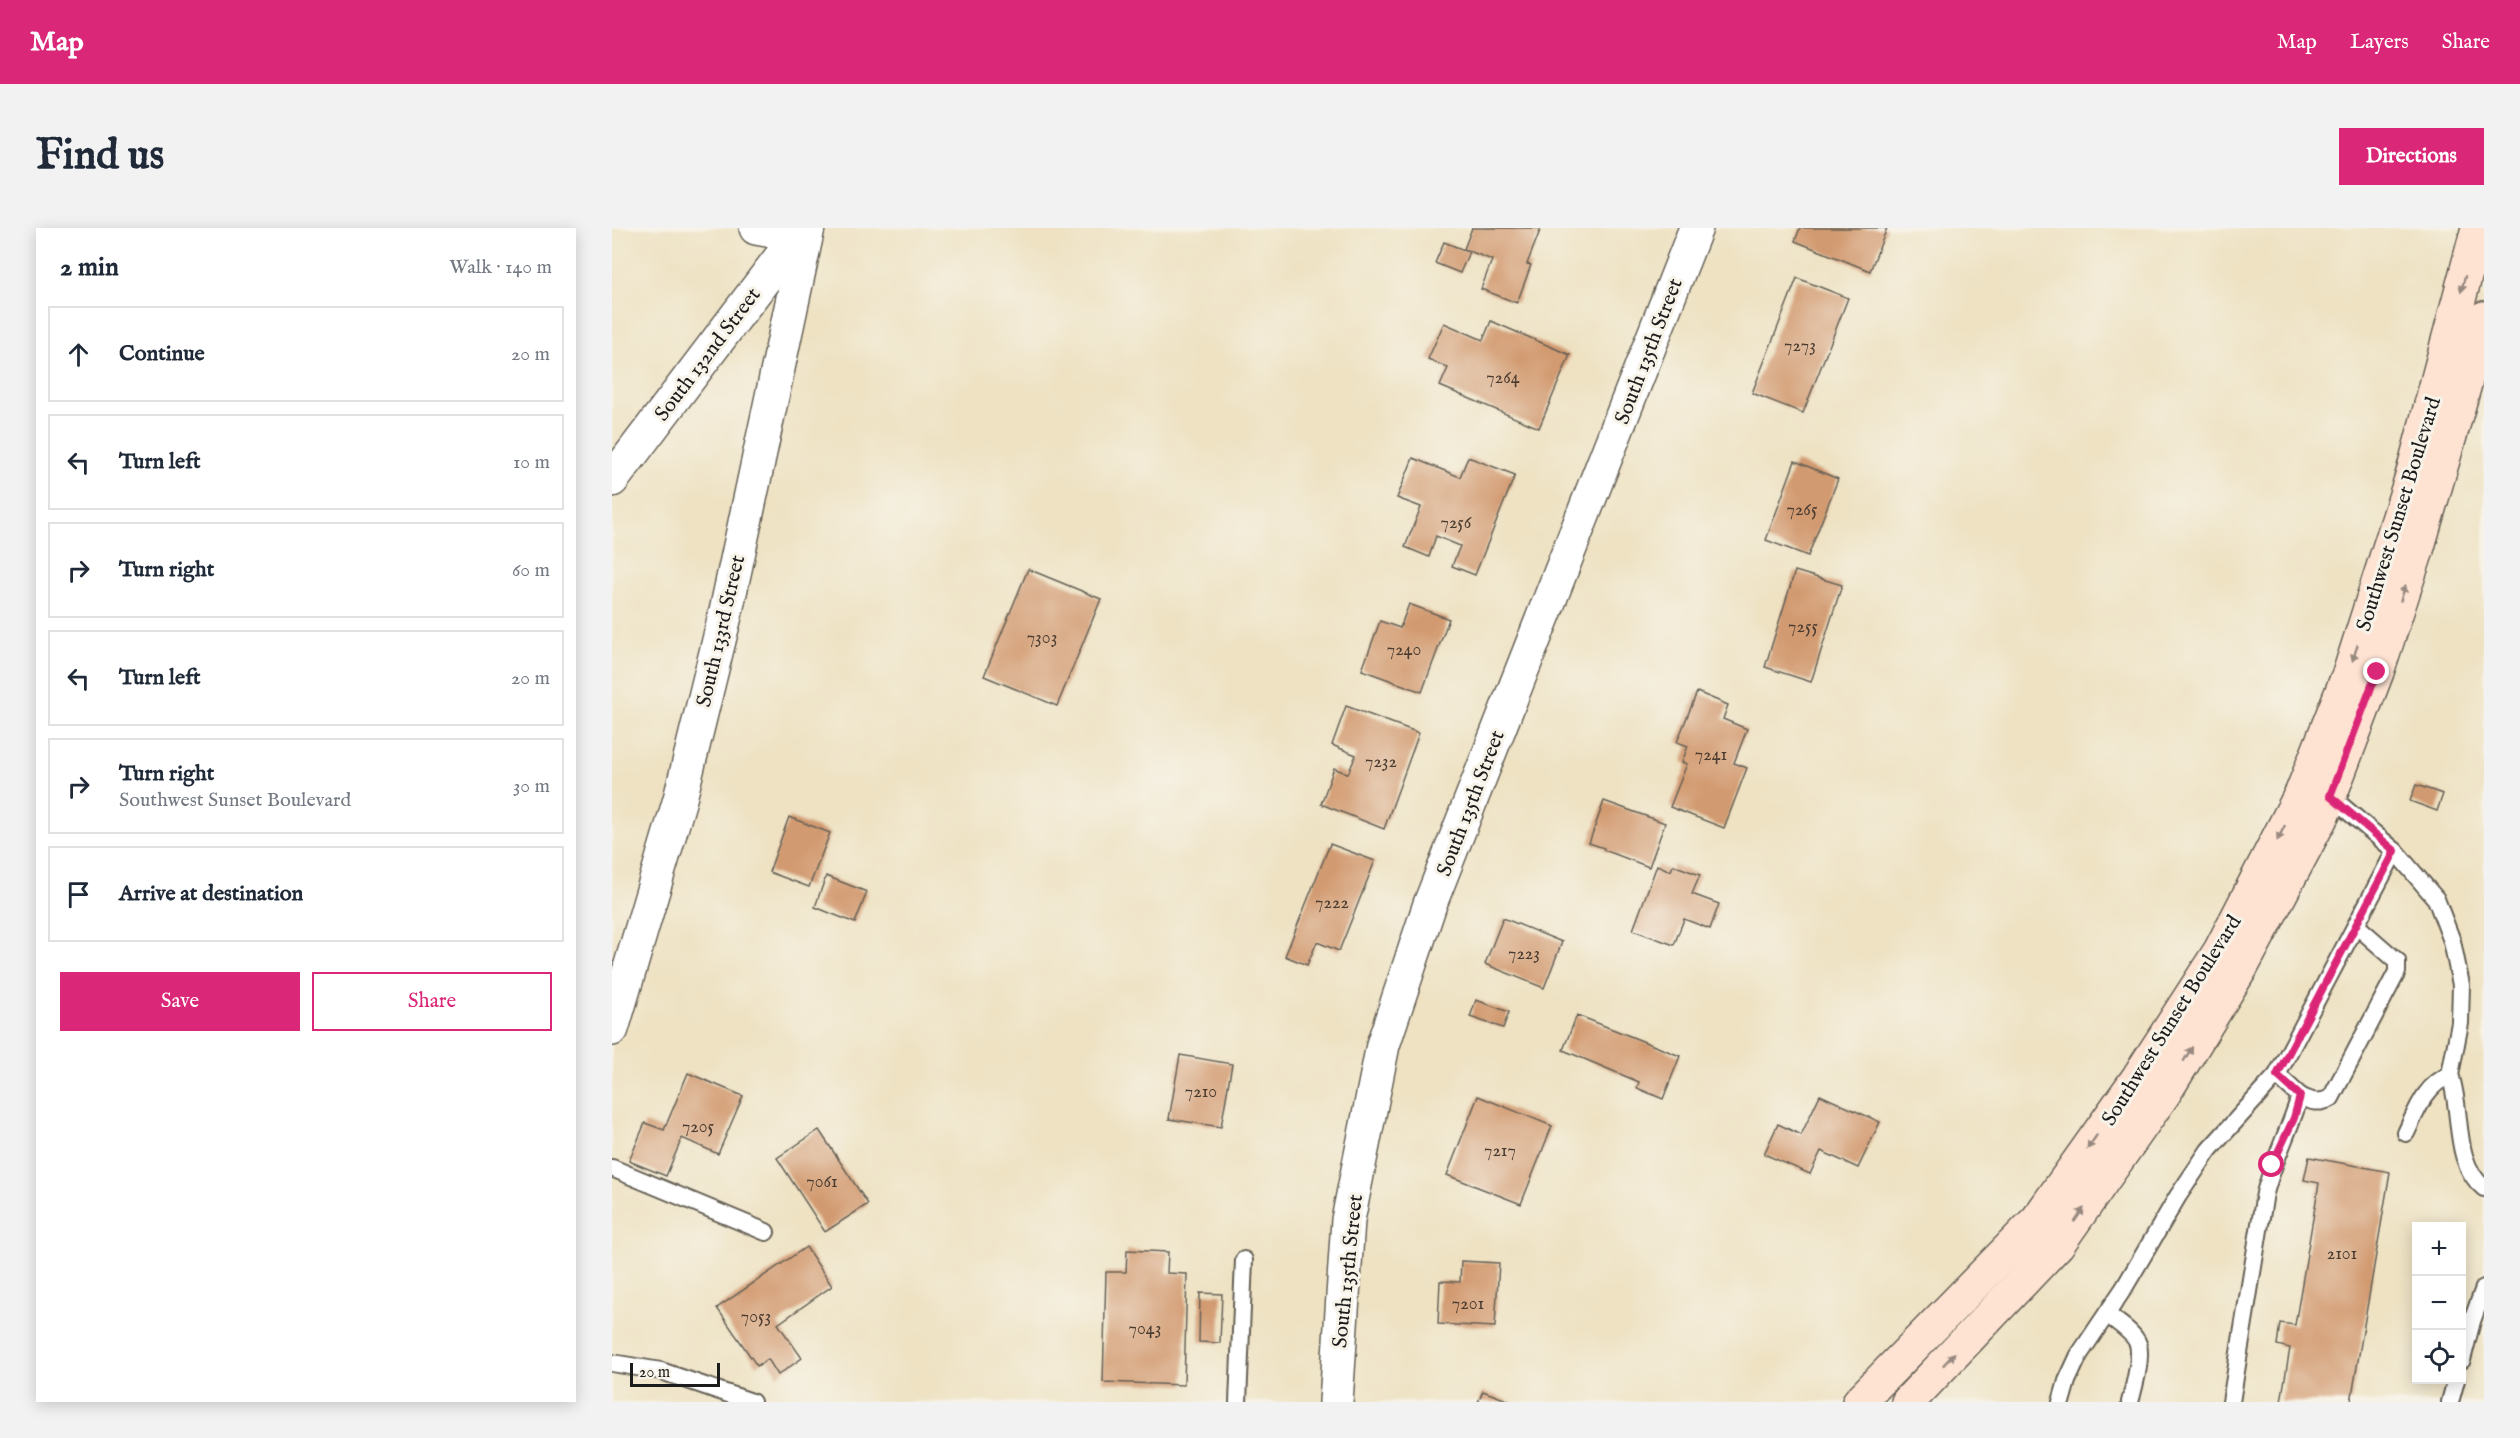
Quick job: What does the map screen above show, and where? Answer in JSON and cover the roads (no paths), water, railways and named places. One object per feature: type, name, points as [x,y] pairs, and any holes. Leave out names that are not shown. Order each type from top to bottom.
[{"type":"main road","name":"Southwest Sunset Boulevard","points":[[1859,1402],[2038,1219],[2138,1078],[2220,951],[2302,792],[2350,671],[2412,476],[2478,228]]},
{"type":"main road","name":"Southwest Sunset Boulevard","points":[[1908,1402],[2058,1244],[2165,1092],[2241,968],[2323,814],[2377,672],[2417,550],[2484,318]]},
{"type":"street","points":[[756,228],[778,231],[786,228]]},
{"type":"street","name":"South 132nd Street","points":[[612,480],[803,228]]},
{"type":"street","name":"South 133rd Street","points":[[612,1029],[680,799],[725,616],[808,228]]},
{"type":"street","name":"South 135th Street","points":[[1336,1402],[1348,1220],[1383,1046],[1437,885],[1696,228]]},
{"type":"lane","points":[[2330,796],[2395,851],[2436,900],[2452,941],[2461,985],[2460,1023],[2450,1075],[2456,1093],[2460,1136],[2468,1170],[2484,1188]]},
{"type":"lane","points":[[2061,1402],[2079,1354],[2107,1314],[2178,1196],[2209,1150],[2277,1075],[2395,851]]},
{"type":"lane","points":[[2277,1075],[2300,1096],[2313,1102],[2323,1102],[2331,1098],[2397,972],[2397,961],[2356,926]]},
{"type":"lane","points":[[2406,1133],[2422,1100],[2437,1081],[2450,1075]]},
{"type":"lane","points":[[2231,1402],[2265,1193],[2272,1165],[2294,1118],[2300,1096]]},
{"type":"lane","points":[[612,1168],[766,1232]]},
{"type":"lane","points":[[1238,1402],[1244,1260]]},
{"type":"lane","points":[[2466,1344],[2484,1288]]},
{"type":"lane","points":[[2107,1314],[2127,1330],[2138,1344],[2137,1371],[2130,1402]]},
{"type":"lane","points":[[612,1362],[661,1371],[752,1402]]},
{"type":"lane","points":[[2450,1402],[2455,1384]]}]
